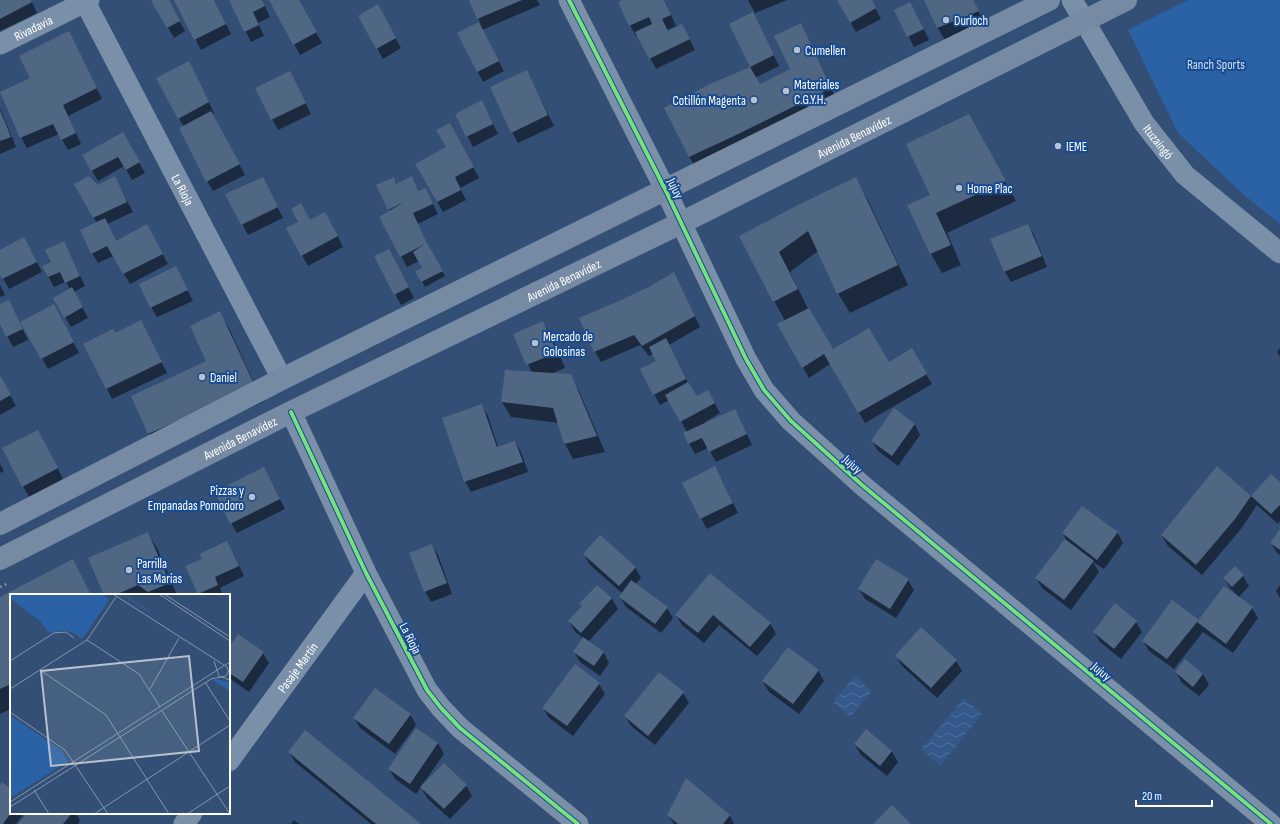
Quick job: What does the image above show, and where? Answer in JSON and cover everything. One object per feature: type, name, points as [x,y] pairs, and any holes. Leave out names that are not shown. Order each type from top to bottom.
[{"type":"main road","points":[[0,524],[282,379],[1049,0]]},
{"type":"main road","name":"Avenida Benavídez","points":[[0,559],[291,412],[681,223],[1126,0]]},
{"type":"street","name":"Jujuy","points":[[569,0],[665,189],[746,359],[764,390],[791,421],[862,485],[1271,824]]},
{"type":"street","name":"Ituzaingó","points":[[1072,0],[1144,123],[1185,175],[1280,254]]},
{"type":"street","name":"Rivadavia","points":[[0,44],[86,1]]},
{"type":"street","name":"La Rioja","points":[[86,1],[282,379]]},
{"type":"street","name":"La Rioja","points":[[291,412],[366,572],[427,690],[441,708],[460,728],[578,824]]},
{"type":"street","name":"Pasaje Martín","points":[[230,761],[366,572]]},
{"type":"street","points":[[184,824],[191,814]]},
{"type":"green space","name":"Ranch Sports","points":[[1188,0],[1280,0],[1280,224],[1243,194],[1178,133],[1128,30]]},
{"type":"water","points":[[855,676],[872,691],[850,717],[833,702]]},
{"type":"water","points":[[964,698],[982,714],[940,766],[921,749]]},
{"type":"building","points":[[0,0],[31,0],[32,2],[0,19]]},
{"type":"building","points":[[169,0],[180,21],[167,28],[151,1]]},
{"type":"building","points":[[174,0],[214,0],[226,24],[194,40]]},
{"type":"building","points":[[229,0],[262,0],[265,6],[253,12],[259,25],[244,32]]},
{"type":"building","points":[[269,0],[299,0],[317,32],[293,45]]},
{"type":"building","points":[[469,0],[522,0],[477,19]]},
{"type":"building","points":[[622,0],[664,0],[671,15],[662,19],[668,31],[682,24],[690,39],[649,59],[635,32],[652,24],[649,17],[629,26],[618,2]]},
{"type":"building","points":[[837,0],[872,0],[876,8],[850,23]]},
{"type":"building","name":"Durloch","points":[[924,0],[973,0],[979,11],[937,28]]},
{"type":"building","points":[[910,2],[924,29],[907,37],[894,10]]},
{"type":"building","points":[[378,4],[396,38],[376,49],[358,16]]},
{"type":"building","points":[[753,12],[774,55],[750,67],[729,24]]},
{"type":"building","points":[[479,22],[499,61],[477,72],[457,33]]},
{"type":"building","points":[[801,23],[831,88],[689,157],[664,108],[708,85],[750,67],[760,84],[790,69],[774,36]]},
{"type":"building","points":[[69,31],[97,88],[63,105],[76,133],[61,140],[53,124],[20,138],[0,92],[30,78],[19,56]]},
{"type":"building","points":[[189,61],[209,102],[178,119],[156,78]]},
{"type":"building","points":[[527,70],[548,115],[511,133],[490,87]]},
{"type":"building","points":[[290,71],[306,103],[271,120],[255,88]]},
{"type":"building","points":[[482,100],[493,124],[466,137],[455,114]]},
{"type":"building","points":[[0,110],[11,137],[0,141]]},
{"type":"building","points":[[211,111],[240,164],[206,182],[179,128]]},
{"type":"building","name":"Home Plac","points":[[969,114],[1006,181],[936,213],[951,245],[930,254],[907,205],[930,195],[906,144]]},
{"type":"building","points":[[450,123],[474,167],[455,177],[461,190],[437,202],[415,164],[446,147],[436,130]]},
{"type":"building","points":[[123,132],[140,162],[126,170],[118,157],[91,171],[82,155]]},
{"type":"building","points":[[89,176],[98,185],[115,176],[127,202],[93,218],[74,184]]},
{"type":"building","points":[[412,176],[418,191],[426,188],[433,204],[413,213],[427,243],[443,271],[421,282],[415,271],[422,268],[413,252],[423,245],[400,257],[379,217],[404,202],[388,210],[376,185],[394,177],[396,184]]},
{"type":"building","points":[[263,177],[278,207],[241,225],[225,194]]},
{"type":"building","points":[[856,177],[898,265],[837,294],[808,231],[779,252],[798,289],[773,302],[739,236]]},
{"type":"building","points":[[301,203],[310,220],[325,212],[338,236],[301,256],[286,228],[298,222],[291,209]]},
{"type":"building","points":[[105,218],[116,241],[147,224],[163,254],[123,274],[107,246],[91,254],[80,230]]},
{"type":"building","points":[[1028,224],[1042,256],[1004,272],[990,239]]},
{"type":"building","points":[[24,237],[37,262],[2,279],[0,275],[0,250]]},
{"type":"building","points":[[64,241],[80,276],[65,283],[60,272],[48,277],[42,266],[51,262],[45,250]]},
{"type":"building","points":[[389,249],[409,287],[394,295],[374,256]]},
{"type":"building","points":[[176,266],[188,290],[150,308],[139,284]]},
{"type":"building","points":[[674,272],[695,316],[642,346],[634,335],[594,352],[579,318],[649,287]]},
{"type":"building","points":[[72,287],[83,307],[64,318],[53,298]]},
{"type":"building","points":[[9,300],[23,329],[6,337],[0,324],[0,304]]},
{"type":"building","points":[[54,304],[74,342],[41,359],[20,322]]},
{"type":"building","points":[[809,308],[833,349],[869,328],[889,362],[912,348],[927,374],[858,413],[824,354],[802,368],[777,324]]},
{"type":"building","points":[[220,311],[255,386],[148,434],[131,396],[206,361],[190,326]]},
{"type":"building","points":[[141,320],[162,362],[106,389],[83,344],[113,329],[115,333]]},
{"type":"building","name":"Mercado de Golosinas","points":[[543,321],[557,353],[526,365],[513,334]]},
{"type":"building","points":[[666,338],[686,379],[653,395],[640,369],[656,361],[649,347]]},
{"type":"building","points":[[505,370],[571,374],[597,436],[564,444],[553,408],[501,402]]},
{"type":"building","points":[[0,375],[11,395],[0,401]]},
{"type":"building","points":[[688,382],[697,396],[708,390],[715,403],[680,422],[665,395]]},
{"type":"building","points":[[482,404],[497,447],[515,441],[523,462],[464,482],[442,418]]},
{"type":"building","points":[[894,408],[915,424],[892,456],[871,441]]},
{"type":"building","points":[[735,409],[747,434],[709,452],[702,438],[688,444],[683,433]]},
{"type":"building","points":[[38,430],[58,468],[22,487],[2,448]]},
{"type":"building","points":[[715,466],[733,503],[700,519],[682,483]]},
{"type":"building","points":[[1217,466],[1251,496],[1235,519],[1196,565],[1161,535]]},
{"type":"building","points":[[264,467],[280,499],[230,524],[215,492]]},
{"type":"building","points":[[1271,474],[1280,482],[1280,505],[1271,514],[1251,496]]},
{"type":"building","points":[[1082,506],[1118,532],[1097,560],[1062,533]]},
{"type":"building","points":[[1280,529],[1280,550],[1270,543]]},
{"type":"building","name":"Parrilla Las Marías","points":[[148,532],[170,583],[148,592],[138,585],[117,594],[104,594],[88,558]]},
{"type":"building","points":[[600,535],[636,567],[619,586],[583,554]]},
{"type":"building","points":[[1065,539],[1094,561],[1064,600],[1035,578]]},
{"type":"building","points":[[227,541],[239,566],[215,577],[218,585],[198,594],[185,566],[202,559],[199,554]]},
{"type":"building","points":[[432,544],[447,583],[424,592],[409,553]]},
{"type":"building","points":[[73,559],[90,594],[10,594],[10,684],[0,689],[0,597]]},
{"type":"building","points":[[876,559],[909,579],[890,609],[858,589]]},
{"type":"building","points":[[1235,566],[1244,575],[1232,587],[1223,578]]},
{"type":"building","points":[[710,573],[771,623],[750,647],[713,615],[698,633],[675,615]]},
{"type":"building","points":[[631,580],[668,607],[655,624],[619,597]]},
{"type":"building","points":[[597,585],[612,598],[581,633],[568,621],[582,606],[579,604]]},
{"type":"building","points":[[1224,586],[1253,607],[1226,644],[1197,622]]},
{"type":"building","points":[[1172,600],[1198,619],[1167,659],[1142,641]]},
{"type":"building","points":[[1115,603],[1137,621],[1114,649],[1093,632]]},
{"type":"building","points":[[921,627],[957,660],[931,688],[895,656]]},
{"type":"building","points":[[238,634],[264,652],[243,682],[230,674],[230,646]]},
{"type":"building","points":[[583,637],[604,652],[594,666],[573,652]]},
{"type":"building","points":[[788,647],[819,670],[793,704],[762,681]]},
{"type":"building","points":[[1185,659],[1203,674],[1193,687],[1175,672]]},
{"type":"building","points":[[575,664],[600,683],[567,726],[542,708]]},
{"type":"building","points":[[659,672],[684,692],[648,736],[624,716]]},
{"type":"building","points":[[375,688],[411,714],[389,744],[353,718]]},
{"type":"building","points":[[416,728],[438,743],[410,784],[388,769]]},
{"type":"building","points":[[866,729],[892,751],[880,766],[854,744]]},
{"type":"building","points":[[305,730],[421,824],[376,824],[288,752]]},
{"type":"building","points":[[444,763],[467,785],[444,809],[420,787]]},
{"type":"building","points":[[686,778],[730,815],[723,824],[678,824],[667,815]]},
{"type":"building","points":[[2,782],[10,788],[10,814],[3,824],[0,824],[0,785]]},
{"type":"building","points":[[892,805],[911,824],[873,824]]},
{"type":"building","points":[[26,814],[71,814],[63,824],[18,824]]},
{"type":"cycle path","points":[[569,0],[665,189],[746,359],[764,390],[791,421],[862,485],[1271,824]]},
{"type":"cycle path","points":[[291,412],[366,573],[427,690],[441,708],[460,728],[578,824]]},
{"type":"place","name":"Durloch","points":[[946,20]]},
{"type":"place","name":"Cumellen","points":[[797,50]]},
{"type":"place","name":"Materiales C.G.Y.H.","points":[[786,91]]},
{"type":"place","name":"Cotillón Magenta","points":[[754,100]]},
{"type":"place","name":"IEME","points":[[1058,146]]},
{"type":"place","name":"Home Plac","points":[[959,188]]},
{"type":"place","name":"Mercado de Golosinas","points":[[535,343]]},
{"type":"place","name":"Daniel","points":[[202,377]]},
{"type":"place","name":"Pizzas y Empanadas Pomodoro","points":[[252,497]]},
{"type":"place","name":"Parrilla Las Marías","points":[[129,570]]}]
